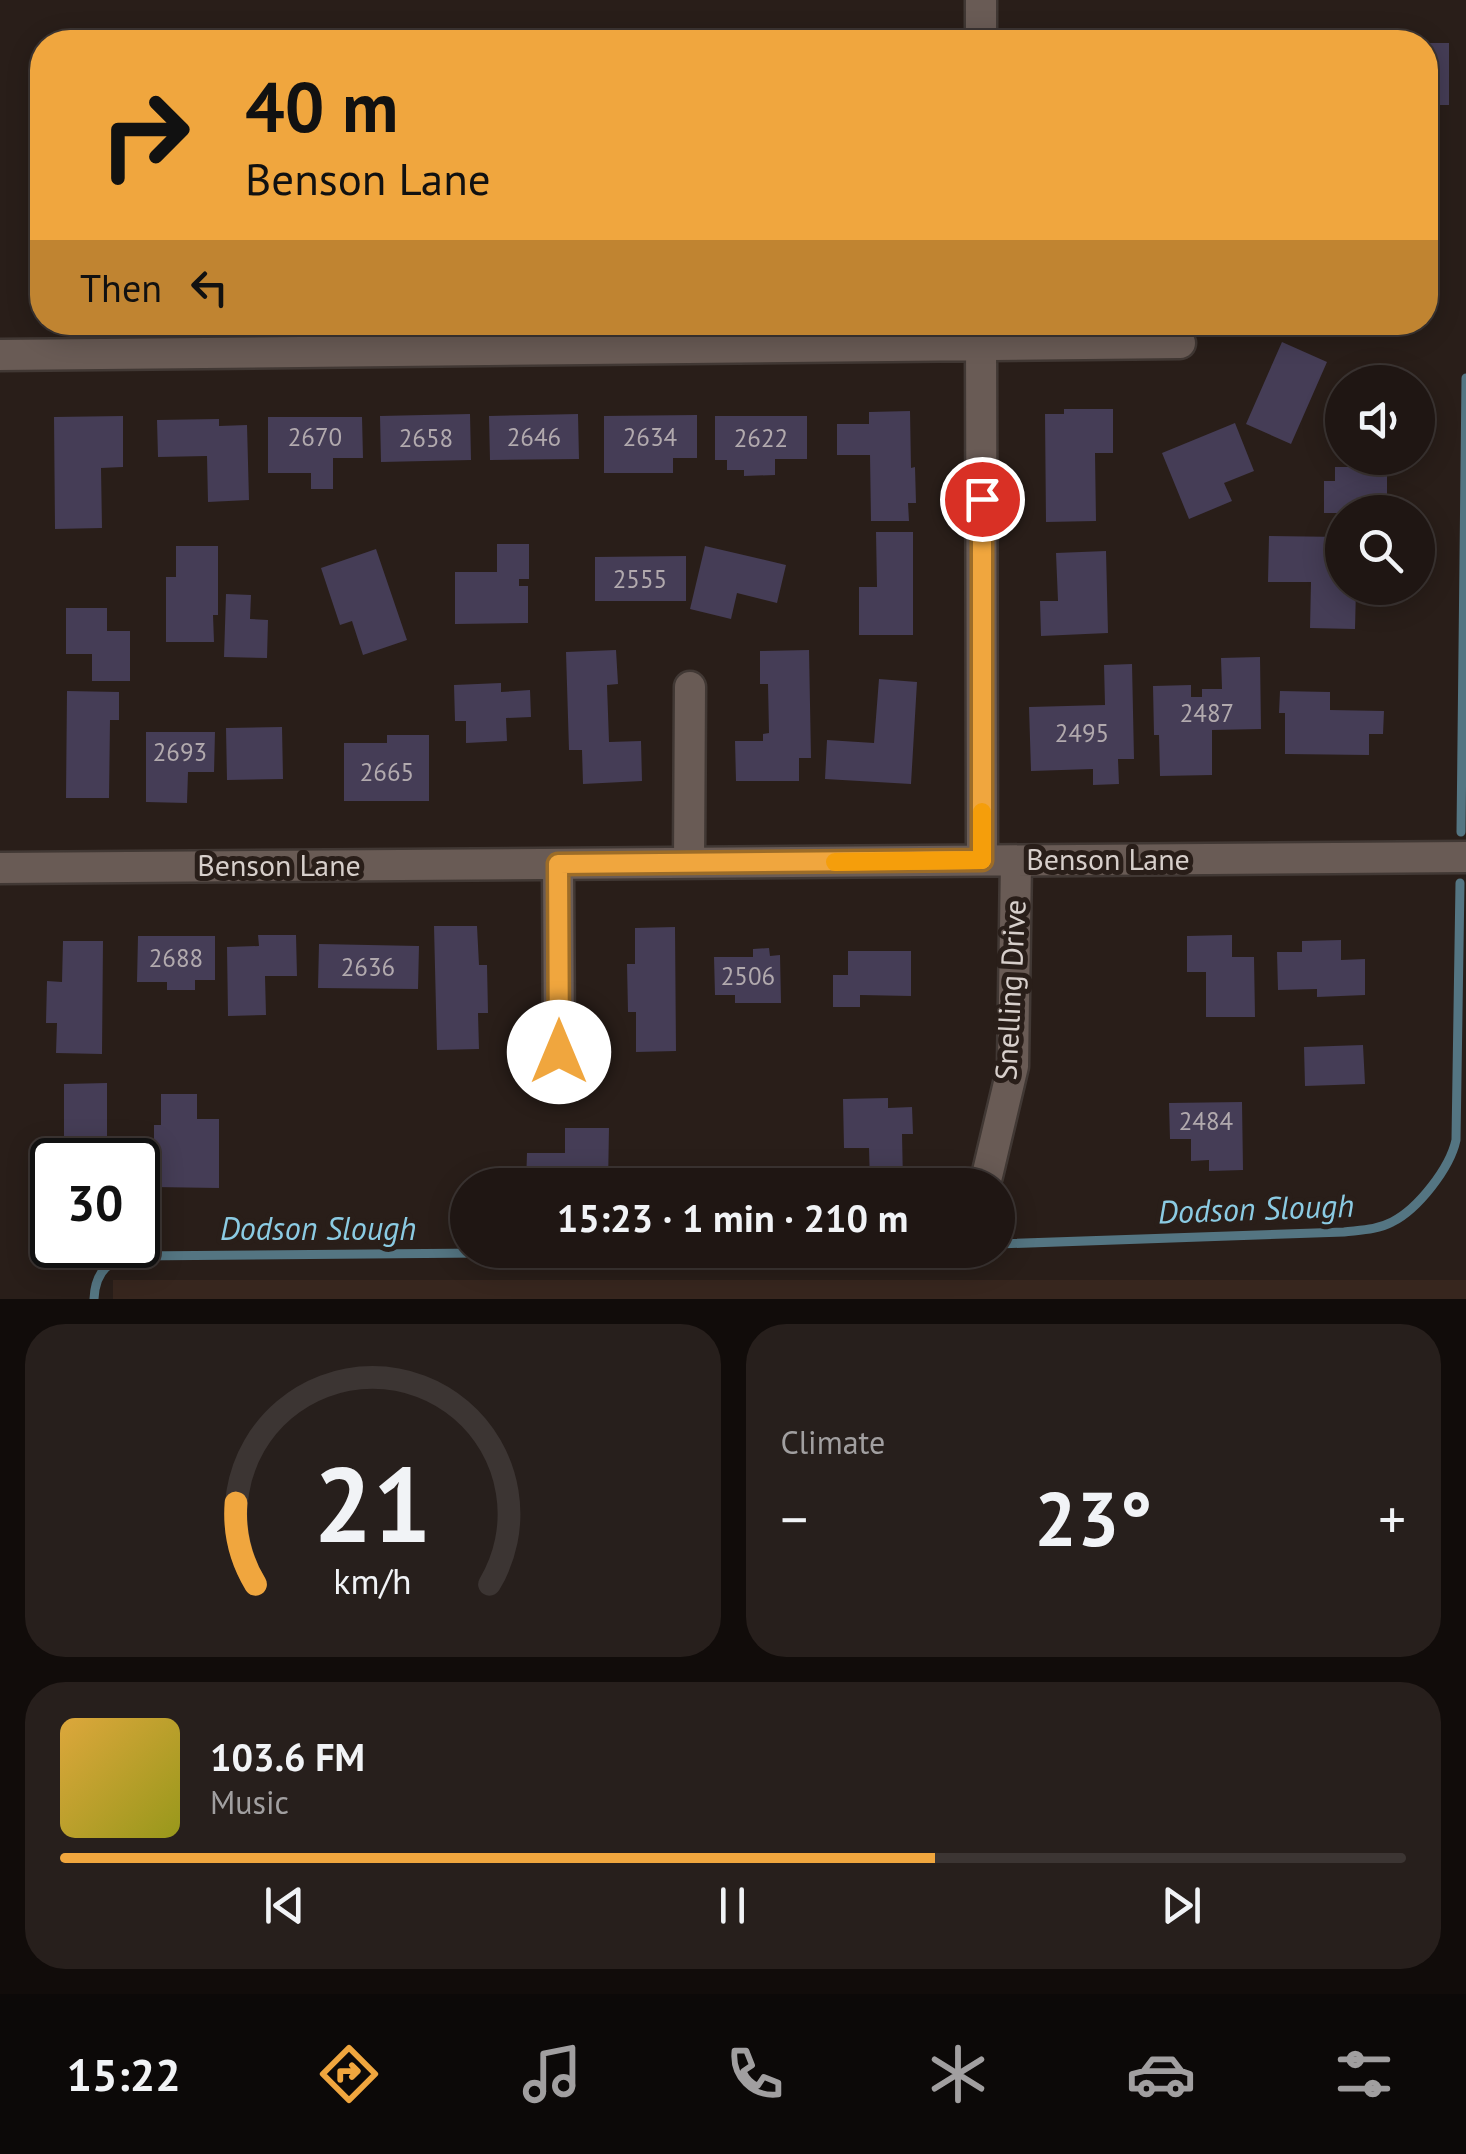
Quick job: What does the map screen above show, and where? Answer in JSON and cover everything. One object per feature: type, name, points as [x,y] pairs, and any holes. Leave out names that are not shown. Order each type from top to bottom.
[{"type":"street","points":[[982,0],[982,30]]},
{"type":"street","points":[[0,355],[934,335]]},
{"type":"street","name":"Snelling Drive","points":[[981,335],[982,860]]},
{"type":"street","points":[[1001,335],[1180,344]]},
{"type":"street","points":[[689,862],[690,687]]},
{"type":"street","name":"Benson Lane","points":[[0,868],[1466,857]]},
{"type":"street","name":"Snelling Drive","points":[[988,1168],[1012,1066],[1016,861]]},
{"type":"street","points":[[558,864],[559,1052]]},
{"type":"shaded area","points":[[113,1280],[1466,1280],[1466,1299],[113,1299]]},
{"type":"building","points":[[1438,43],[1449,43],[1449,105],[1438,105]]},
{"type":"building","points":[[1282,342],[1327,362],[1291,444],[1246,424]]},
{"type":"building","points":[[1064,409],[1113,409],[1113,453],[1095,453],[1096,521],[1046,522],[1045,414],[1064,414]]},
{"type":"building","points":[[910,411],[916,503],[908,503],[909,521],[871,521],[870,455],[837,455],[837,424],[869,424],[869,412]]},
{"type":"building","points":[[470,414],[471,460],[381,462],[380,416]]},
{"type":"building","points":[[578,414],[579,459],[490,460],[489,416]]},
{"type":"building","points":[[697,415],[697,458],[673,458],[673,473],[604,473],[604,416]]},
{"type":"building","points":[[123,416],[123,467],[101,468],[102,528],[55,529],[54,417]]},
{"type":"building","points":[[715,416],[807,416],[807,459],[775,459],[775,475],[744,476],[744,470],[727,470],[727,460],[715,460]]},
{"type":"building","points":[[268,417],[362,417],[363,458],[333,458],[333,489],[311,489],[311,473],[268,473]]},
{"type":"building","points":[[219,419],[219,426],[247,425],[249,500],[208,502],[207,456],[158,457],[157,420]]},
{"type":"building","points":[[1235,423],[1254,471],[1224,483],[1232,501],[1189,519],[1162,453]]},
{"type":"building","points":[[1335,475],[1387,475],[1387,495],[1325,495],[1324,513],[1324,481],[1335,481]]},
{"type":"building","points":[[876,532],[913,532],[913,635],[859,635],[859,587],[877,587]]},
{"type":"building","points":[[1269,536],[1325,537],[1325,605],[1356,605],[1355,629],[1310,628],[1311,582],[1268,582]]},
{"type":"building","points":[[497,544],[529,544],[529,579],[519,579],[519,586],[528,586],[528,623],[455,624],[455,572],[497,572]]},
{"type":"building","points":[[176,546],[218,546],[214,642],[166,642],[166,577],[176,577]]},
{"type":"building","points":[[705,546],[786,565],[777,603],[737,593],[731,619],[690,609]]},
{"type":"building","points":[[376,549],[407,640],[363,655],[352,621],[340,625],[321,568]]},
{"type":"building","points":[[1106,551],[1108,633],[1041,636],[1040,601],[1058,601],[1056,553]]},
{"type":"building","points":[[686,556],[686,601],[595,601],[595,557]]},
{"type":"building","points":[[226,594],[251,595],[250,619],[268,620],[267,658],[224,657]]},
{"type":"building","points":[[66,608],[107,608],[107,631],[130,631],[130,681],[92,681],[92,654],[66,654]]},
{"type":"building","points":[[616,650],[618,684],[607,685],[609,742],[641,741],[642,781],[583,784],[582,750],[569,750],[566,652]]},
{"type":"building","points":[[809,650],[811,758],[799,758],[799,781],[736,781],[735,741],[763,741],[763,734],[769,733],[768,684],[760,684],[760,651]]},
{"type":"building","points":[[1260,657],[1261,729],[1212,730],[1212,775],[1160,776],[1153,686],[1191,685],[1191,697],[1202,697],[1202,689],[1222,689],[1221,658]]},
{"type":"building","points":[[1132,664],[1134,759],[1118,759],[1119,784],[1093,785],[1093,769],[1031,771],[1029,707],[1105,705],[1104,665]]},
{"type":"building","points":[[879,679],[917,682],[911,784],[825,779],[827,740],[874,743]]},
{"type":"building","points":[[501,683],[501,692],[530,690],[531,717],[506,718],[507,741],[466,743],[466,721],[455,721],[454,685]]},
{"type":"building","points":[[67,691],[119,692],[119,720],[110,720],[109,798],[66,798]]},
{"type":"building","points":[[1280,691],[1330,692],[1330,710],[1384,711],[1383,734],[1369,734],[1369,755],[1285,754],[1285,713],[1279,713]]},
{"type":"building","points":[[282,727],[283,779],[227,780],[226,728]]},
{"type":"building","points":[[146,732],[215,732],[214,772],[188,772],[187,803],[146,802]]},
{"type":"building","points":[[387,735],[429,735],[429,801],[344,801],[344,743],[387,743]]},
{"type":"building","points":[[434,926],[477,926],[479,965],[487,965],[488,1013],[478,1013],[479,1049],[437,1050]]},
{"type":"building","points":[[675,927],[676,1051],[636,1052],[636,1012],[628,1012],[627,964],[635,964],[635,928]]},
{"type":"building","points":[[258,935],[296,935],[297,976],[265,976],[266,1015],[228,1016],[227,947],[259,946]]},
{"type":"building","points":[[1232,935],[1232,957],[1254,957],[1255,1017],[1206,1017],[1206,972],[1187,972],[1187,936]]},
{"type":"building","points":[[138,936],[215,936],[215,980],[195,980],[195,990],[167,990],[167,982],[137,982]]},
{"type":"building","points":[[1341,940],[1341,960],[1365,959],[1365,995],[1317,997],[1317,989],[1278,990],[1277,952],[1302,952],[1302,941]]},
{"type":"building","points":[[63,941],[103,941],[102,1054],[56,1053],[57,1023],[46,1023],[47,981],[62,982]]},
{"type":"building","points":[[319,944],[419,946],[418,989],[318,988]]},
{"type":"building","points":[[769,948],[770,956],[780,955],[781,1003],[735,1003],[735,995],[715,995],[714,957],[753,957],[753,949]]},
{"type":"building","points":[[848,951],[911,951],[911,996],[860,995],[860,1007],[833,1007],[833,975],[848,975]]},
{"type":"building","points":[[1363,1045],[1365,1084],[1305,1086],[1304,1047]]},
{"type":"building","points":[[107,1083],[107,1138],[64,1138],[64,1084]]},
{"type":"building","points":[[161,1094],[197,1094],[197,1119],[219,1119],[219,1188],[160,1187],[160,1138],[154,1138],[154,1125],[161,1125]]},
{"type":"building","points":[[888,1098],[888,1108],[912,1107],[913,1134],[902,1134],[903,1168],[870,1168],[869,1148],[844,1148],[843,1099]]},
{"type":"building","points":[[1242,1102],[1243,1170],[1209,1171],[1209,1160],[1191,1161],[1191,1139],[1170,1139],[1169,1103]]},
{"type":"building","points":[[565,1128],[609,1128],[608,1168],[527,1168],[527,1153],[565,1153]]},
{"type":"waterway","name":"Dodson Slough","points":[[1461,832],[1466,378]]},
{"type":"waterway","name":"Dodson Slough","points":[[1015,1243],[1344,1232],[1380,1227],[1402,1216],[1440,1175],[1456,1140],[1460,883]]},
{"type":"waterway","name":"Dodson Slough","points":[[94,1299],[105,1268],[134,1256],[450,1253]]},
{"type":"slow traffic","points":[[835,862],[982,860],[982,812]]},
{"type":"route","points":[[559,1052],[558,864],[982,860],[982,499]]}]
